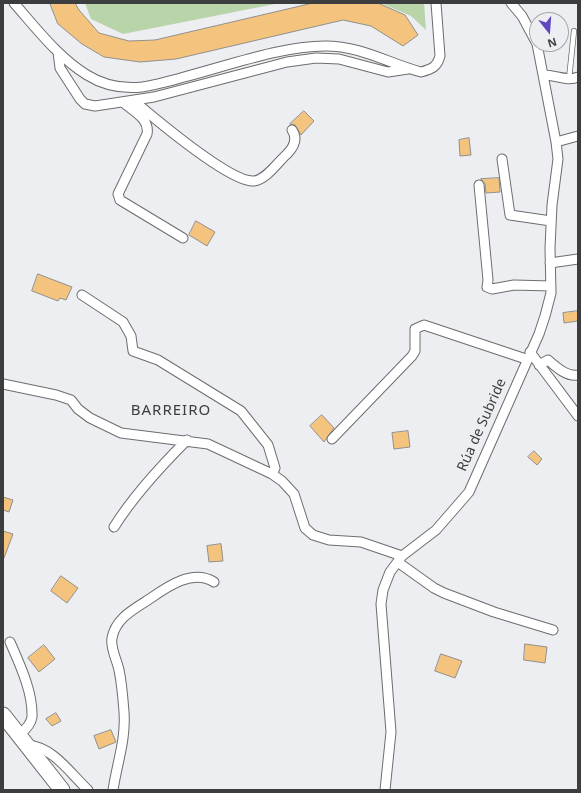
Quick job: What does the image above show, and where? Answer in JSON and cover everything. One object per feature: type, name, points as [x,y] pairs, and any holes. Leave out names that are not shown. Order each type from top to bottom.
[{"type":"main road","points":[[3,715],[62,790]]},
{"type":"street","points":[[14,3],[69,63],[98,81],[110,85],[132,87],[162,83],[305,47],[326,46],[356,49],[380,56],[421,72],[431,70],[438,64],[441,48],[436,3]]},
{"type":"street","name":"Rúa de Subride","points":[[511,3],[522,16],[529,29]]},
{"type":"street","points":[[58,52],[60,68],[80,99],[85,104],[95,106],[129,102],[287,62],[316,58],[339,59],[388,72],[408,68]]},
{"type":"street","name":"Rúa de Subride","points":[[385,790],[391,732],[381,604],[385,584],[390,572],[400,559],[436,530],[468,492],[545,316],[551,293],[551,220],[557,176],[556,142],[539,52]]},
{"type":"street","points":[[544,75],[573,78]]},
{"type":"street","points":[[129,102],[209,159],[232,173],[250,180],[259,179],[265,176],[290,151],[296,140],[296,135],[292,130]]},
{"type":"street","points":[[129,102],[149,126],[147,134],[118,194],[120,200],[183,238]]},
{"type":"street","points":[[556,142],[578,136]]},
{"type":"street","points":[[502,159],[510,215],[551,220]]},
{"type":"street","points":[[479,185],[488,280],[487,287],[492,289],[514,285],[551,286]]},
{"type":"street","points":[[550,263],[578,259]]},
{"type":"street","points":[[82,295],[123,322],[131,336],[133,351],[158,360],[241,411],[268,445],[275,468],[272,474]]},
{"type":"street","points":[[332,439],[412,356],[414,351],[415,329],[424,325],[528,356],[539,365],[578,416]]},
{"type":"street","points":[[539,365],[548,360],[560,370],[573,376],[578,375]]},
{"type":"street","points":[[3,384],[71,400],[78,409],[90,418],[121,433],[187,440],[208,444],[272,474],[282,481],[294,494],[306,528],[313,535],[329,540],[361,542],[400,559],[434,588],[444,593],[494,612],[553,630]]},
{"type":"street","points":[[114,527],[128,504],[187,440]]},
{"type":"street","points":[[114,790],[124,744],[120,671],[112,639],[115,630],[130,611],[173,583],[207,578],[214,582]]},
{"type":"street","points":[[10,642],[23,670],[29,696],[32,718],[24,740],[51,753],[88,790]]},
{"type":"lane","points":[[573,78],[574,31]]},
{"type":"green space","points":[[85,3],[280,3],[123,34],[91,19]]},
{"type":"green space","points":[[381,3],[424,3],[426,30],[411,16]]},
{"type":"building","points":[[50,3],[75,3],[79,10],[99,33],[129,41],[155,40],[313,3],[378,3],[405,15],[418,35],[403,46],[371,26],[343,20],[176,59],[140,62],[104,57],[82,44],[58,24]]},
{"type":"building","points":[[304,111],[314,121],[301,135],[295,125],[290,124]]},
{"type":"building","points":[[469,138],[471,155],[460,156],[459,140]]},
{"type":"building","points":[[499,178],[500,192],[486,193],[485,184],[481,179]]},
{"type":"building","points":[[196,221],[215,232],[207,246],[189,235]]},
{"type":"building","points":[[38,274],[72,287],[66,300],[60,298],[58,301],[32,291]]},
{"type":"building","points":[[578,311],[578,321],[564,323],[563,313]]},
{"type":"building","points":[[322,415],[334,428],[324,442],[310,426]]},
{"type":"building","points":[[408,431],[410,447],[394,449],[392,433]]},
{"type":"building","points":[[534,451],[542,459],[537,465],[528,457]]},
{"type":"building","points":[[3,497],[13,500],[9,512],[3,510]]},
{"type":"building","points":[[3,531],[13,534],[4,558],[3,558]]},
{"type":"building","points":[[221,544],[223,561],[209,562],[207,546]]},
{"type":"building","points":[[61,576],[78,588],[67,603],[51,591]]},
{"type":"building","points":[[525,644],[547,647],[545,663],[524,660]]},
{"type":"building","points":[[44,645],[55,659],[39,672],[28,658]]},
{"type":"building","points":[[441,654],[462,661],[455,678],[435,671]]},
{"type":"building","points":[[56,713],[61,721],[52,726],[46,719]]},
{"type":"building","points":[[111,730],[116,742],[99,749],[94,736]]},
{"type":"district","name":"BARREIRO","points":[[171,411]]}]
